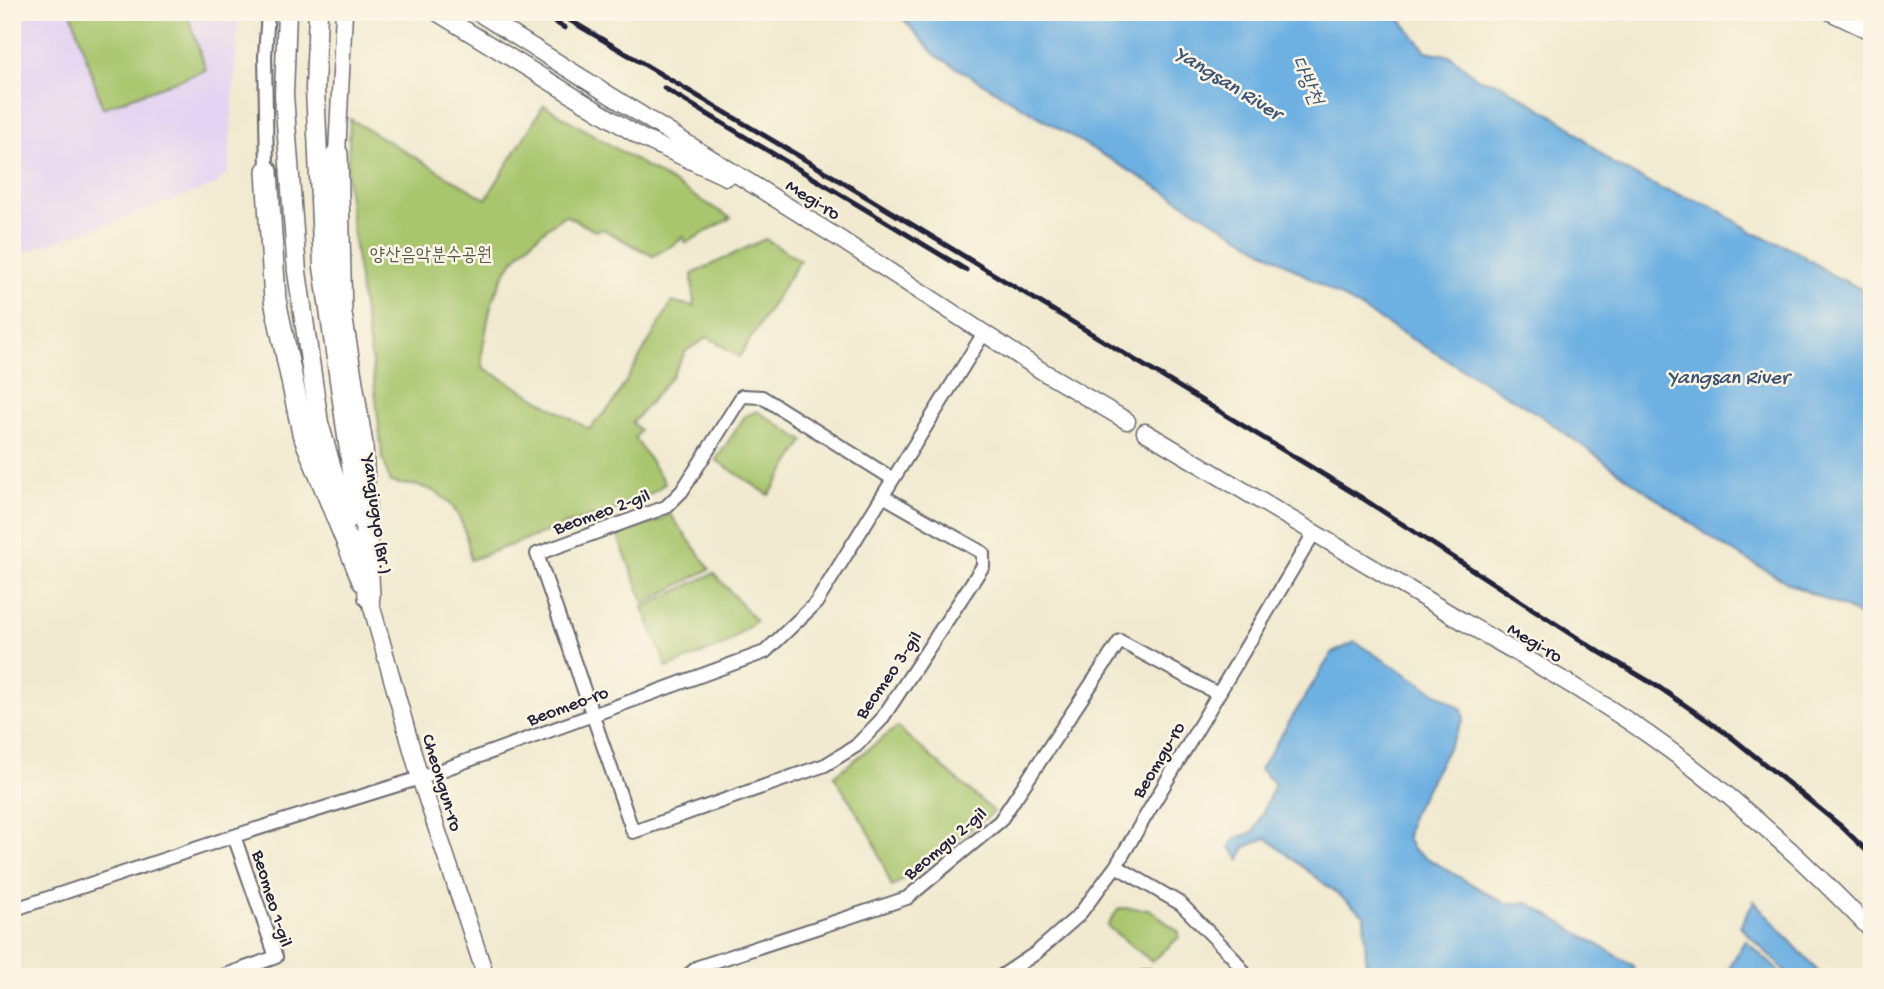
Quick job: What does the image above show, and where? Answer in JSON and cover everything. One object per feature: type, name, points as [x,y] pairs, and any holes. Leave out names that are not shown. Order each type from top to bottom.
[{"type":"main road","name":"Yangjugyo (Br.)","points":[[287,12],[284,95],[297,272],[319,423],[369,597]]},
{"type":"main road","name":"Yangjugyo (Br.)","points":[[318,12],[315,88],[323,267],[369,597]]},
{"type":"main road","points":[[337,154],[341,314],[362,445],[369,597]]},
{"type":"main road","points":[[267,171],[275,300],[303,433],[369,597]]},
{"type":"street","points":[[267,171],[265,56],[268,12]]},
{"type":"street","points":[[337,154],[344,12]]},
{"type":"street","points":[[436,12],[642,138],[785,204]]},
{"type":"street","name":"Megi-ro","points":[[477,12],[785,204],[1042,371],[1127,421]]},
{"type":"street","points":[[1830,12],[1872,32]]},
{"type":"street","name":"Beomeo-ro","points":[[12,910],[420,778],[765,652],[816,603],[984,333]]},
{"type":"street","name":"Beomeo 2-gil","points":[[593,715],[537,554],[666,507],[682,491],[742,396],[762,397],[893,479]]},
{"type":"street","name":"Megi-ro","points":[[1146,432],[1521,656],[1665,746],[1772,833],[1835,892],[1872,932]]},
{"type":"street","name":"Beomeo 3-gil","points":[[593,715],[633,832],[825,765],[856,746],[881,720],[983,566],[983,552],[883,496]]},
{"type":"street","name":"Beomgu-ro","points":[[1000,977],[1036,953],[1079,915],[1115,866],[1314,533]]},
{"type":"street","name":"Cheongun-ro","points":[[369,597],[420,778],[486,977]]},
{"type":"street","name":"Beomgu 2-gil","points":[[686,977],[698,967],[907,898],[1000,821],[1120,640],[1218,695]]},
{"type":"street","name":"Beomeo 1-gil","points":[[220,977],[276,957],[234,836]]},
{"type":"street","points":[[1115,866],[1181,904],[1232,956],[1247,977]]},
{"type":"street","points":[[1143,977],[1150,977]]},
{"type":"shaded area","points":[[12,12],[239,12],[228,173],[215,185],[12,257]]},
{"type":"green space","points":[[71,12],[186,12],[206,70],[103,108]]},
{"type":"green space","name":"양산음악분수공원","points":[[544,105],[731,218],[686,243],[683,236],[678,242],[653,256],[603,229],[595,231],[565,215],[522,251],[502,278],[490,311],[483,349],[484,368],[589,429],[612,405],[672,302],[694,306],[692,274],[765,239],[800,260],[739,357],[708,337],[686,351],[672,376],[632,423],[640,430],[635,438],[665,483],[629,505],[470,560],[466,535],[451,504],[432,490],[390,482],[382,455],[347,183],[350,119],[486,199]]},
{"type":"green space","points":[[757,411],[804,441],[769,495],[716,460],[745,416]]},
{"type":"green space","points":[[670,514],[710,569],[644,603],[617,534],[661,520]]},
{"type":"green space","points":[[714,573],[756,621],[726,644],[667,668],[643,607]]},
{"type":"green space","points":[[897,727],[994,812],[892,887],[872,837],[834,776]]},
{"type":"green space","points":[[1119,908],[1149,909],[1179,932],[1179,937],[1152,962],[1107,926]]},
{"type":"water","name":"Yangsan River","points":[[897,12],[1377,12],[1401,20],[1426,51],[1451,56],[1478,79],[1499,83],[1567,124],[1613,164],[1661,189],[1710,205],[1756,234],[1794,250],[1834,276],[1872,294],[1872,624],[1852,611],[1792,585],[1723,546],[1538,414],[935,55]]},
{"type":"water","points":[[1355,642],[1462,709],[1464,719],[1411,816],[1407,837],[1412,849],[1504,903],[1528,903],[1634,966],[1635,977],[1367,977],[1364,915],[1266,838],[1244,848],[1240,860],[1230,847],[1234,839],[1254,832],[1275,784],[1260,769],[1332,653]]},
{"type":"water","points":[[1754,901],[1823,977],[1791,977],[1740,926]]},
{"type":"water","points":[[1745,940],[1785,977],[1724,977]]},
{"type":"railway","points":[[538,12],[565,28]]},
{"type":"railway","points":[[556,12],[814,165],[1362,498],[1593,648],[1660,688],[1730,736],[1842,827],[1872,856]]},
{"type":"railway","points":[[664,88],[966,270]]},
{"type":"water label","name":"다방천","points":[[1308,80]]}]
